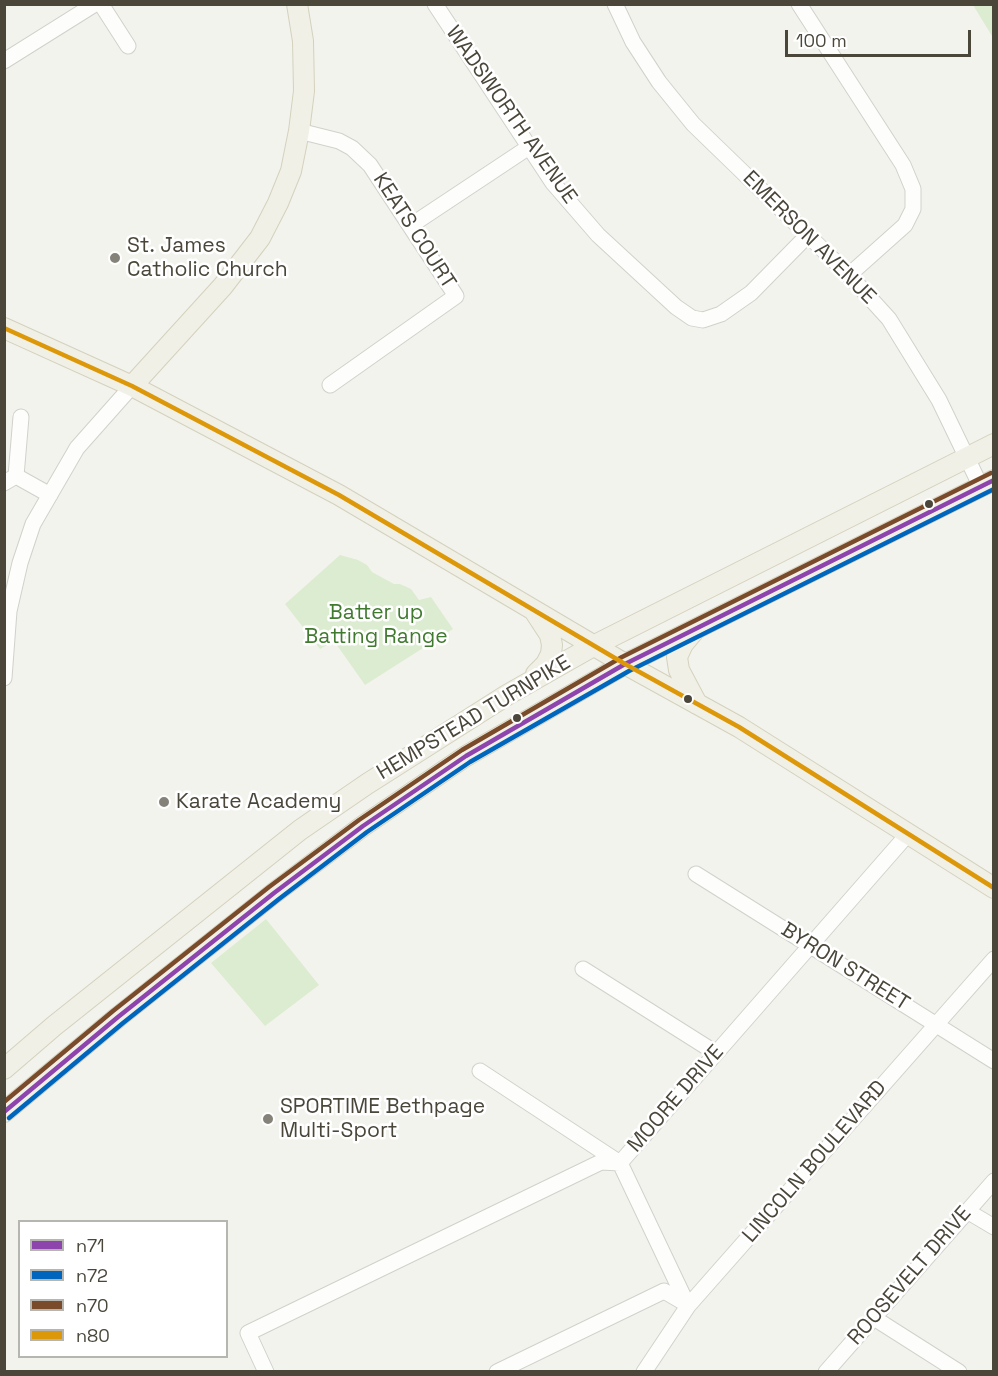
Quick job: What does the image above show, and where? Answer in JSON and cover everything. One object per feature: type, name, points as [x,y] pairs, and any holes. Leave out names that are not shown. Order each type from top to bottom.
[{"type":"main road","points":[[132,386],[223,286],[260,238],[278,203],[291,171],[304,91],[304,56],[297,4]]},
{"type":"main road","points":[[4,328],[132,386],[339,495],[626,664],[739,727],[993,888]]},
{"type":"main road","name":"HEMPSTEAD TURNPIKE","points":[[4,1070],[54,1026],[300,831],[367,784],[507,695],[595,645],[993,444]]},
{"type":"main road","name":"HEMPSTEAD TURNPIKE","points":[[4,1112],[221,934],[363,826],[487,743],[626,664],[987,483]]},
{"type":"main road","points":[[507,695],[546,664],[551,654],[552,640],[534,609]]},
{"type":"main road","points":[[697,628],[683,644],[677,657],[679,670],[697,704]]},
{"type":"street","points":[[4,61],[95,4]]},
{"type":"street","points":[[101,4],[128,46]]},
{"type":"street","name":"WADSWORTH AVENUE","points":[[435,4],[553,183],[598,235],[676,307],[692,318],[704,320],[722,314],[751,293],[808,235]]},
{"type":"street","name":"EMERSON AVENUE","points":[[615,4],[633,42],[659,82],[693,124],[849,275],[889,319],[939,400],[967,457],[987,483]]},
{"type":"street","points":[[798,4],[903,165],[914,189],[913,209],[905,225],[849,275]]},
{"type":"street","name":"KEATS COURT","points":[[299,131],[339,141],[352,148],[370,165],[456,296],[330,385]]},
{"type":"street","points":[[410,226],[529,147]]},
{"type":"street","points":[[4,678],[9,611],[20,563],[33,524],[77,448],[132,386]]},
{"type":"street","points":[[21,417],[10,479],[50,495]]},
{"type":"street","name":"MOORE DRIVE","points":[[266,1371],[248,1333],[601,1162],[620,1163],[908,834]]},
{"type":"street","name":"BYRON STREET","points":[[696,874],[993,1061]]},
{"type":"street","name":"LINCOLN BOULEVARD","points":[[644,1371],[688,1306],[993,959]]},
{"type":"street","points":[[583,969],[716,1053]]},
{"type":"street","points":[[480,1071],[620,1163],[688,1306]]},
{"type":"street","name":"ROOSEVELT DRIVE","points":[[825,1371],[993,1181]]},
{"type":"street","points":[[967,1211],[993,1227]]},
{"type":"street","points":[[497,1371],[664,1292],[688,1306]]},
{"type":"street","points":[[873,1318],[959,1371]]},
{"type":"green space","points":[[973,5],[993,5],[992,36]]},
{"type":"green space","name":"Batter up Batting Range","points":[[340,555],[358,560],[367,565],[372,572],[394,584],[411,589],[419,600],[431,597],[453,629],[365,685],[334,641],[320,649],[285,604]]},
{"type":"green space","points":[[266,919],[319,985],[265,1026],[211,963]]},
{"type":"transit line","name":"n80","points":[[4,328],[132,386],[339,495],[625,664],[739,727],[994,888]]},
{"type":"transit line","name":"n70","points":[[4,1102],[113,1011],[269,887],[359,820],[462,750],[622,657],[991,473]]},
{"type":"transit line","name":"n71","points":[[4,1112],[118,1017],[274,893],[363,826],[466,756],[625,664],[994,480]]},
{"type":"transit line","name":"n72","points":[[9,1118],[123,1023],[279,899],[367,832],[470,762],[629,671],[994,489]]},
{"type":"place","name":"St. James Catholic Church","points":[[115,258]]},
{"type":"place","name":"Karate Academy","points":[[164,802]]},
{"type":"place","name":"SPORTIME Bethpage Multi-Sport","points":[[268,1119]]}]
